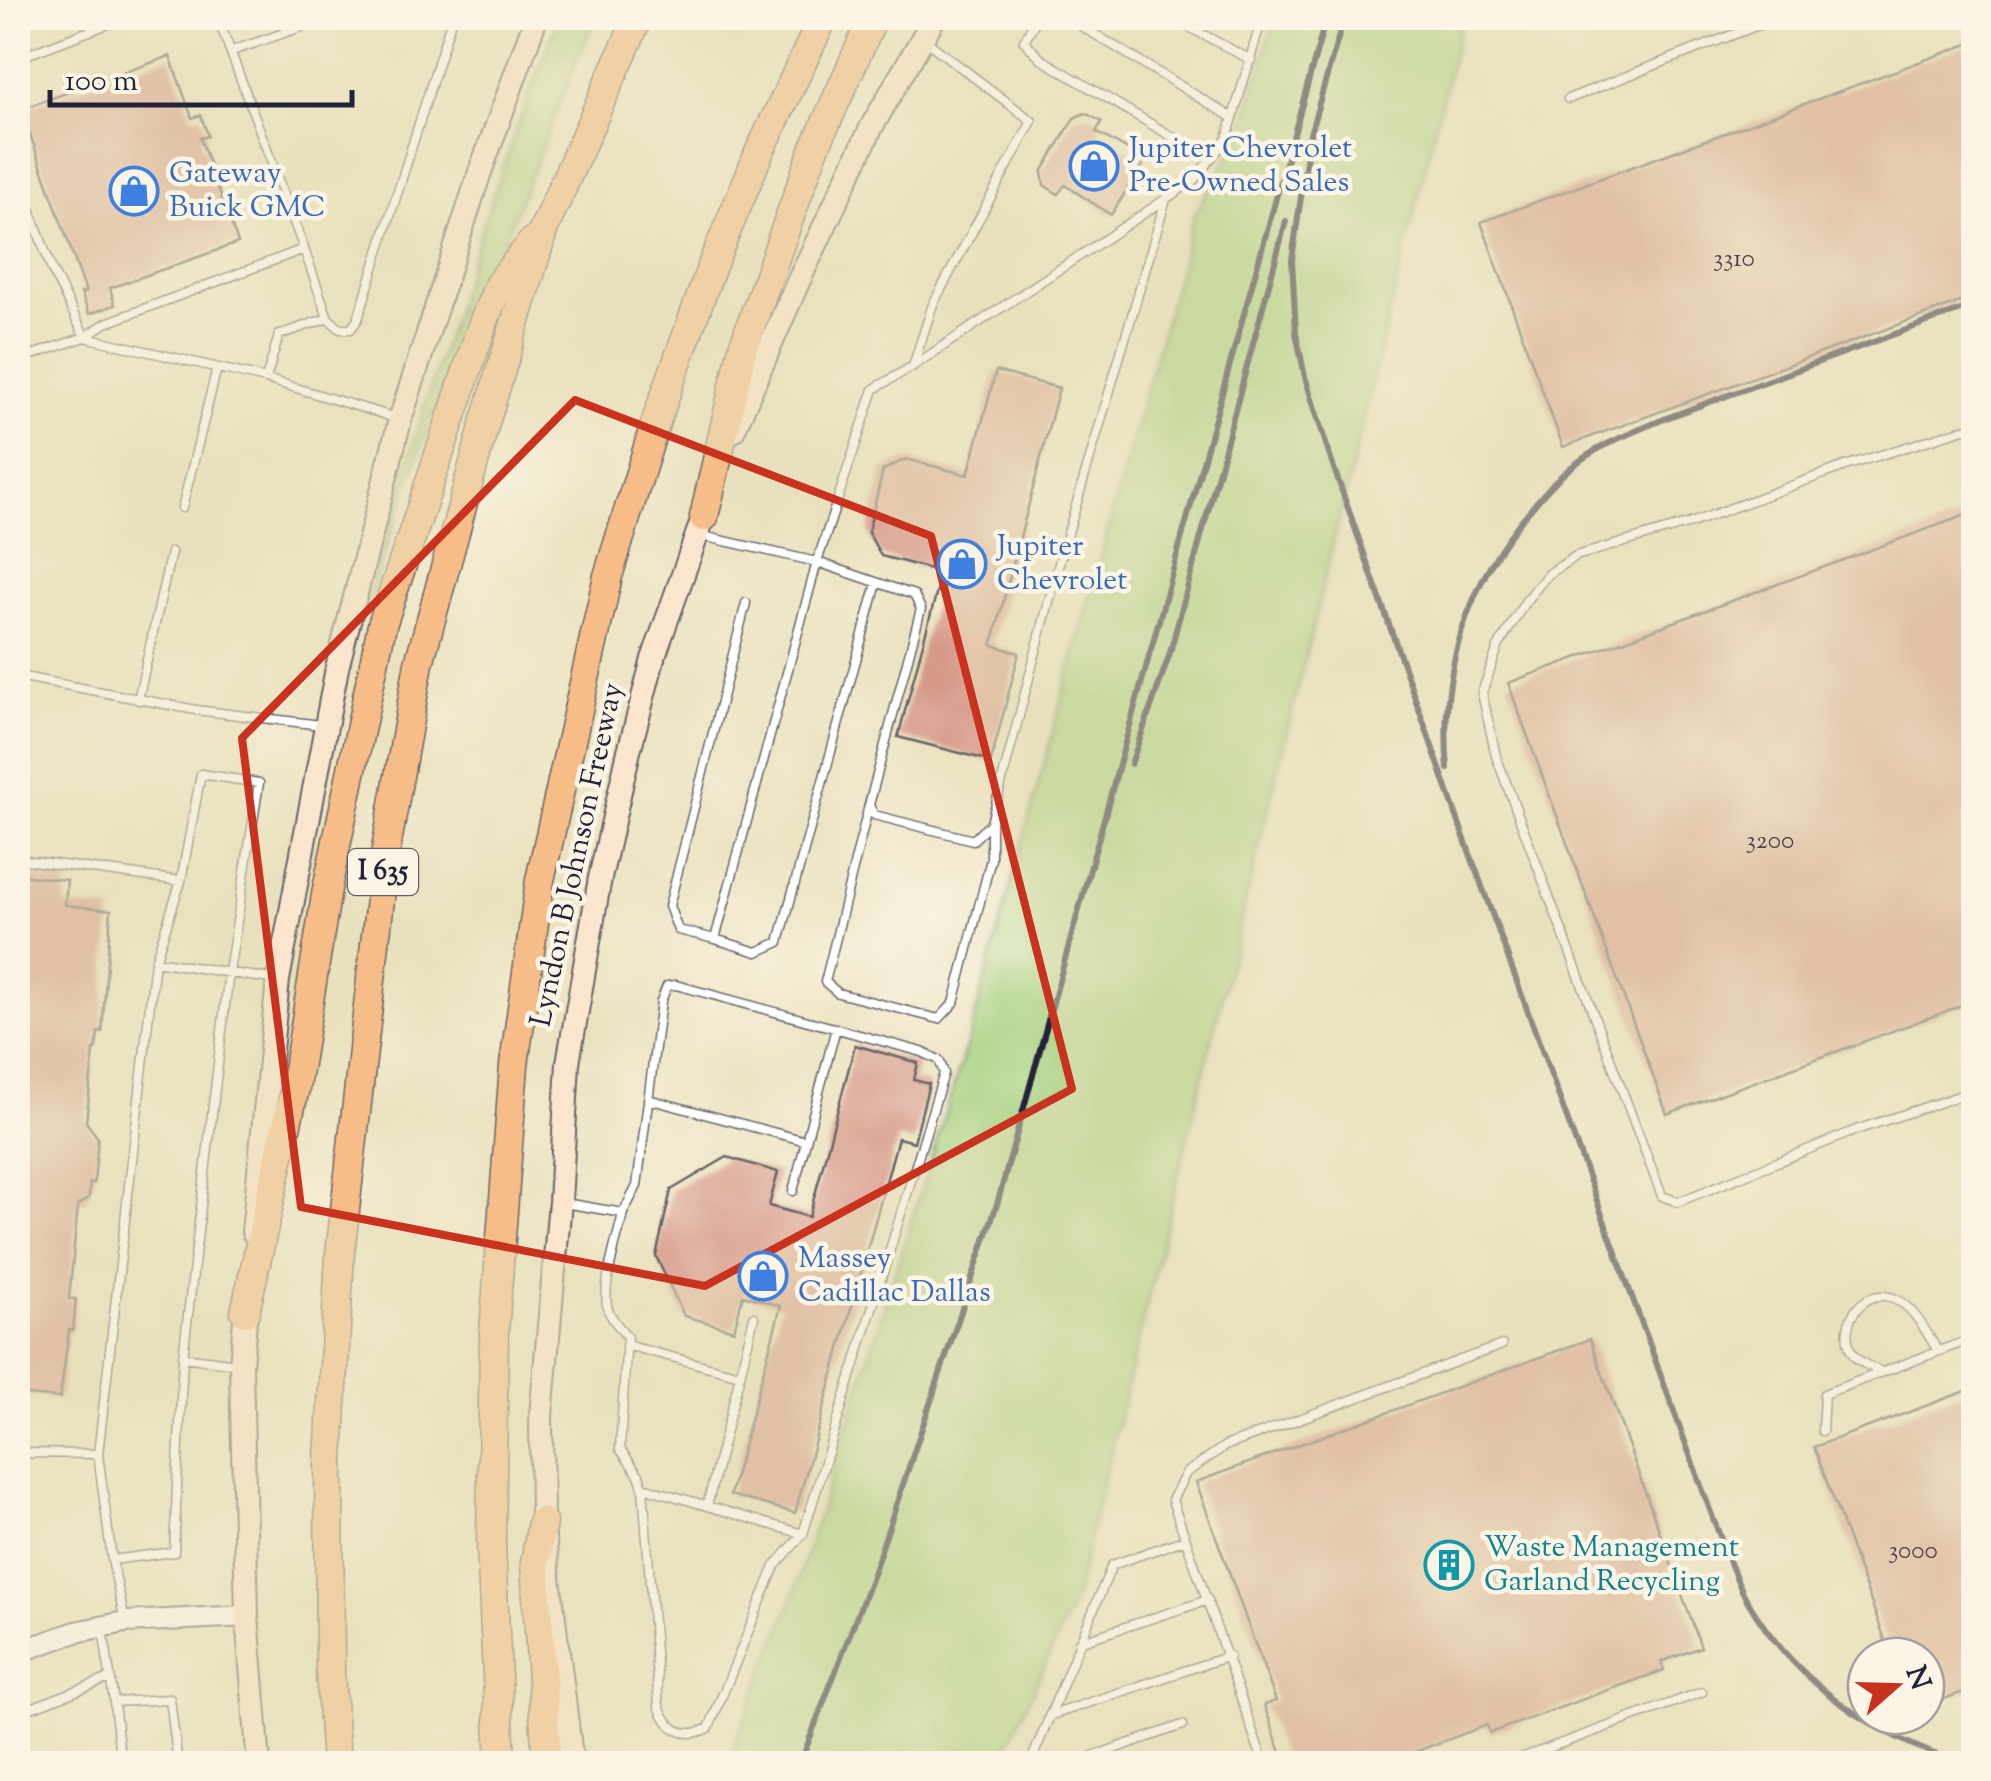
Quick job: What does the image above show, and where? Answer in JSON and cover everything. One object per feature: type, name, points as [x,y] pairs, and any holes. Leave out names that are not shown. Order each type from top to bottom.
[{"type":"highway","name":"I 635","points":[[336,1764],[330,1672],[329,1460],[340,1254],[385,855],[419,663],[484,422],[544,228],[638,18]]},
{"type":"highway","name":"Lyndon B Johnson Freeway","points":[[501,1764],[491,1544],[494,1332],[514,1065],[540,880],[608,576],[657,418],[759,153],[823,18]]},
{"type":"highway","points":[[700,526],[743,347],[813,152],[873,18]]},
{"type":"highway","points":[[245,1312],[294,1088],[327,889],[382,625],[499,284],[544,228]]},
{"type":"highway","points":[[542,1522],[536,1563],[547,1764]]},
{"type":"main road","points":[[259,1764],[247,1616],[241,1365],[278,980],[336,668],[400,420],[479,176],[536,18]]},
{"type":"main road","name":"Lyndon B Johnson Freeway","points":[[572,1764],[542,1522],[541,1416],[568,1063],[600,878],[653,659],[737,420],[872,126],[934,18]]},
{"type":"street","points":[[18,1652],[125,1622],[247,1616]]},
{"type":"lane","points":[[18,58],[124,18]]},
{"type":"lane","points":[[218,18],[328,318],[340,329],[352,328],[358,320],[452,18]]},
{"type":"lane","points":[[232,51],[327,18]]},
{"type":"lane","points":[[1037,18],[1024,41],[1041,59],[1210,159]]},
{"type":"lane","points":[[1068,18],[1233,118]]},
{"type":"lane","points":[[1172,18],[1250,60]]},
{"type":"lane","points":[[715,939],[817,562],[874,389],[1193,180],[1227,138],[1262,18]]},
{"type":"lane","points":[[1568,98],[1776,18]]},
{"type":"lane","points":[[913,366],[932,304],[1032,121],[922,38]]},
{"type":"lane","points":[[18,176],[52,270],[85,338]]},
{"type":"lane","points":[[700,526],[914,596],[921,609],[825,982],[838,993],[939,1019],[954,1003],[991,859],[991,823],[1058,567],[1166,198]]},
{"type":"lane","points":[[18,360],[85,338],[106,324],[304,249]]},
{"type":"lane","points":[[266,379],[279,335],[328,318]]},
{"type":"lane","points":[[85,338],[266,379],[400,420]]},
{"type":"lane","points":[[182,508],[218,368]]},
{"type":"lane","points":[[1974,426],[1845,466],[1691,523],[1576,556],[1548,574],[1525,602],[1498,647],[1482,693],[1496,756],[1662,1196],[1678,1202],[1859,1129],[1974,1091]]},
{"type":"lane","points":[[138,700],[171,552]]},
{"type":"lane","points":[[746,603],[669,906],[678,930],[756,952],[780,942],[878,583]]},
{"type":"lane","points":[[18,676],[138,700],[326,726]]},
{"type":"lane","points":[[112,1560],[174,1552],[182,1357],[229,972],[259,783],[189,772]]},
{"type":"lane","points":[[125,1622],[98,1454],[155,961],[181,881],[201,774]]},
{"type":"lane","points":[[869,805],[874,814],[972,840],[991,823]]},
{"type":"lane","points":[[18,859],[181,881]]},
{"type":"lane","points":[[155,961],[278,980]]},
{"type":"lane","points":[[676,984],[836,1028],[922,1052],[939,1060],[944,1073],[802,1534],[776,1566],[709,1728],[689,1734],[676,1732],[665,1721],[659,1706],[643,1488],[620,1450],[627,1337],[612,1320],[606,1305],[623,1213],[637,1186],[661,1001],[667,986],[676,984]]},
{"type":"lane","points":[[793,1190],[836,1028]]},
{"type":"lane","points":[[648,1099],[806,1141]]},
{"type":"lane","points":[[560,1202],[623,1213]]},
{"type":"lane","points":[[1883,1372],[1857,1360],[1848,1345],[1846,1325],[1857,1307],[1876,1298],[1892,1297],[1911,1311],[1938,1351]]},
{"type":"lane","points":[[707,1506],[754,1317]]},
{"type":"lane","points":[[1822,1431],[1824,1394],[1974,1338]]},
{"type":"lane","points":[[1264,1764],[1172,1500],[1186,1473],[1225,1446],[1502,1344]]},
{"type":"lane","points":[[626,1345],[740,1375]]},
{"type":"lane","points":[[182,1357],[212,1358],[241,1365]]},
{"type":"lane","points":[[18,1453],[98,1454]]},
{"type":"lane","points":[[643,1488],[802,1534]]},
{"type":"lane","points":[[1030,1764],[1112,1566],[1186,1539]]},
{"type":"lane","points":[[1079,1642],[1208,1600]]},
{"type":"lane","points":[[103,1626],[121,1764]]},
{"type":"lane","points":[[1049,1716],[1229,1656]]},
{"type":"lane","points":[[18,1713],[110,1678]]},
{"type":"lane","points":[[1505,1764],[1702,1692]]},
{"type":"lane","points":[[114,1702],[170,1699],[178,1764]]},
{"type":"lane","points":[[1070,1764],[1183,1725]]},
{"type":"highlighted area","points":[[575,400],[931,536],[1072,1089],[705,1286],[301,1207],[242,738]]},
{"type":"green space","points":[[559,18],[595,18],[432,416],[367,603],[456,308]]},
{"type":"green space","points":[[1274,18],[1462,18],[1074,1601],[1000,1763],[727,1763],[790,1606],[970,1035],[1194,214],[1242,133]]},
{"type":"building","points":[[1974,42],[1974,297],[1563,447],[1481,222]]},
{"type":"building","name":"Gateway Buick GMC","points":[[170,56],[192,118],[201,115],[208,136],[200,138],[238,243],[110,288],[115,305],[89,314],[81,293],[86,292],[21,109]]},
{"type":"building","name":"Jupiter Chevrolet Pre-Owned Sales","points":[[1085,113],[1102,122],[1096,132],[1146,160],[1111,215],[1065,185],[1058,194],[1044,185],[1042,172],[1074,118]]},
{"type":"building","name":"Jupiter Chevrolet","points":[[996,371],[1059,388],[992,645],[1019,653],[991,761],[898,737],[942,572],[881,556],[868,532],[883,470],[906,459],[968,475]]},
{"type":"building","points":[[1974,512],[1974,1001],[1667,1114],[1508,683]]},
{"type":"building","points":[[18,875],[67,880],[65,905],[111,910],[102,1032],[98,1032],[94,1050],[86,1122],[98,1138],[94,1183],[90,1183],[89,1198],[78,1205],[69,1299],[76,1299],[60,1398],[18,1394]]},
{"type":"building","name":"Massey Cadillac Dallas","points":[[855,1045],[918,1063],[914,1080],[929,1084],[914,1142],[898,1138],[795,1513],[730,1495],[781,1306],[743,1295],[734,1330],[684,1316],[656,1256],[671,1190],[727,1157],[778,1172],[769,1206],[809,1217]]},
{"type":"building","name":"Waste Management Garland Recycling","points":[[1590,1339],[1701,1647],[1661,1662],[1664,1670],[1490,1733],[1487,1725],[1382,1764],[1285,1764],[1264,1705],[1276,1701],[1196,1482]]},
{"type":"building","points":[[1974,1388],[1974,1688],[1946,1698],[1946,1636],[1884,1636],[1814,1447]]},
{"type":"railway","points":[[800,1764],[873,1574],[998,1201],[1326,18]]},
{"type":"railway","points":[[1307,144],[1344,18]]},
{"type":"railway","points":[[1310,133],[1292,260],[1296,333],[1305,377],[1464,837],[1733,1571],[1766,1629],[1813,1681],[1840,1703],[1899,1739],[1964,1764]]},
{"type":"railway","points":[[1131,764],[1169,656],[1286,221]]},
{"type":"railway","points":[[1448,769],[1446,733],[1453,663],[1474,598],[1509,537],[1562,475],[1608,444],[1669,417],[1974,305]]},
{"type":"place","name":"Jupiter Chevrolet Pre-Owned Sales","points":[[1094,166]]},
{"type":"place","name":"Gateway Buick GMC","points":[[134,191]]},
{"type":"place","name":"Jupiter Chevrolet","points":[[962,564]]},
{"type":"place","name":"Massey Cadillac Dallas","points":[[763,1276]]},
{"type":"place","name":"Waste Management Garland Recycling","points":[[1449,1565]]}]
